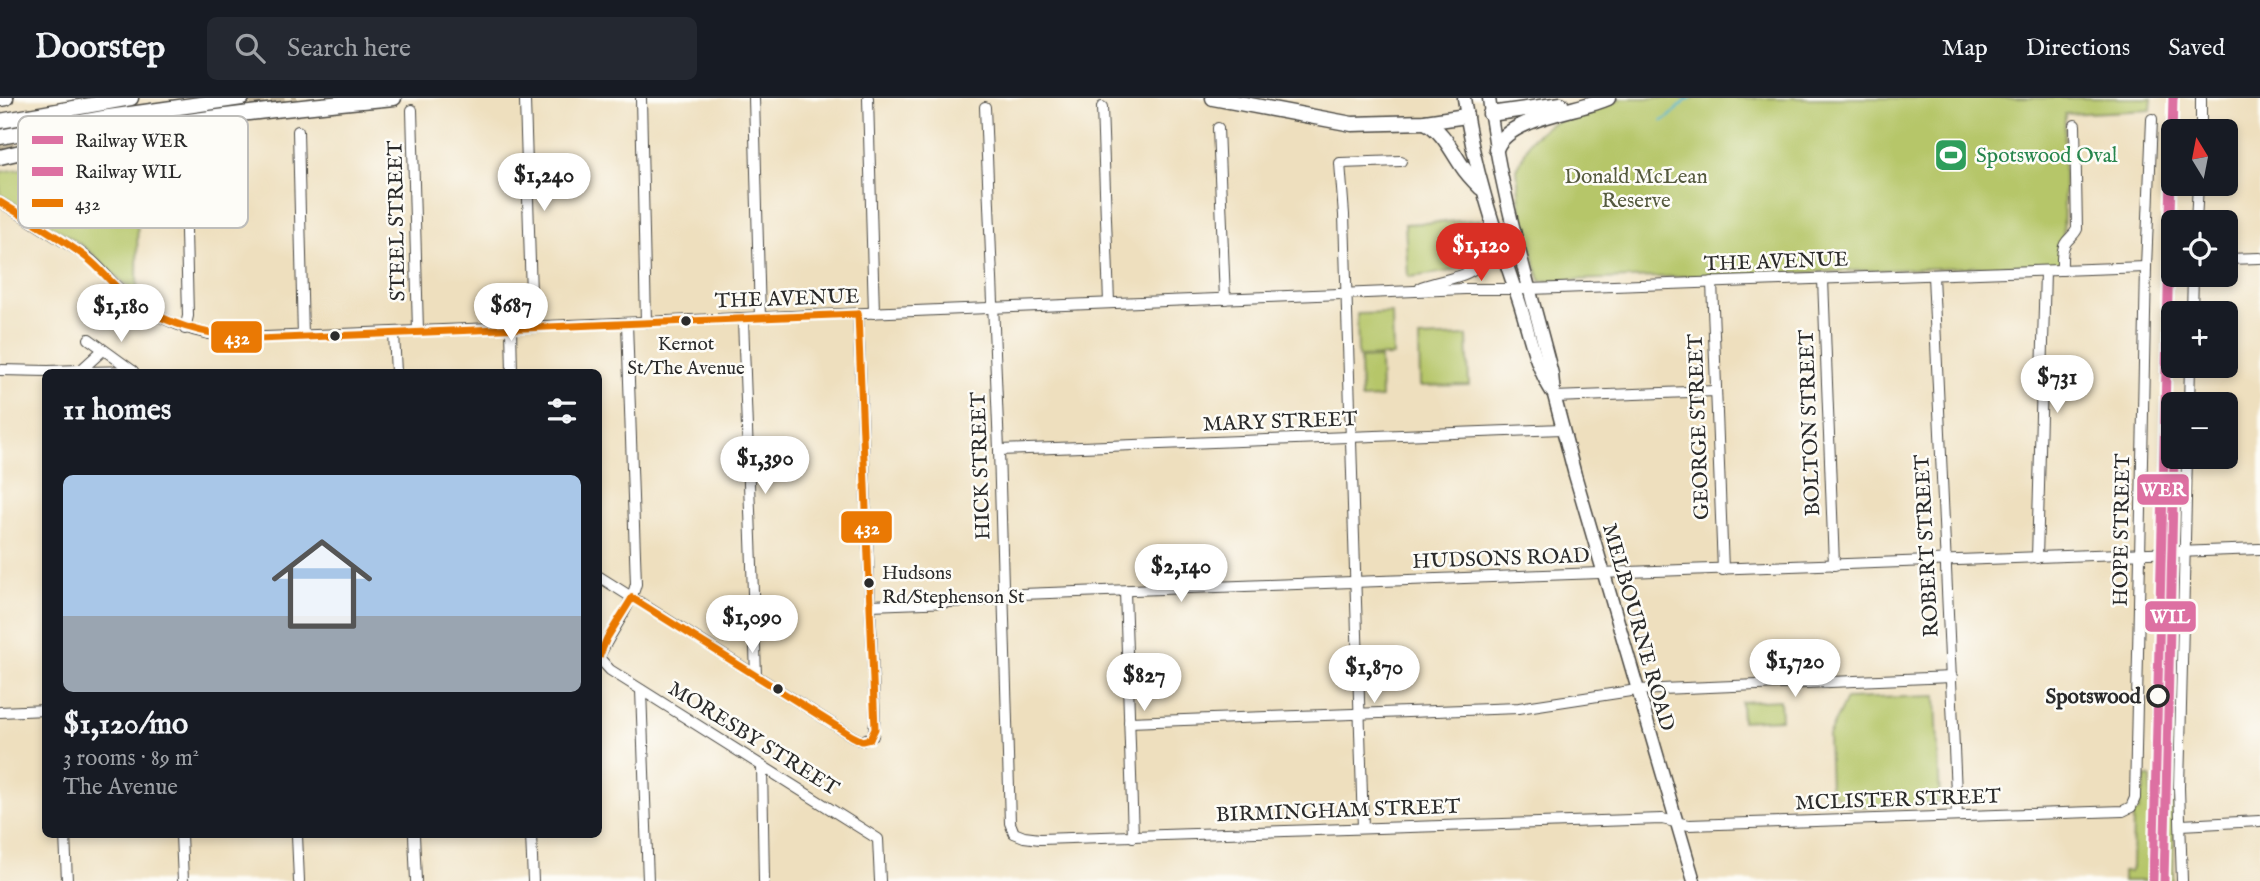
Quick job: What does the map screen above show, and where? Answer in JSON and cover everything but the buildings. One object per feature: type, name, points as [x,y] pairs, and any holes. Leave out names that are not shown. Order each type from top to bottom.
[{"type":"highway","points":[[0,99],[6,98]]},
{"type":"highway","points":[[28,116],[131,98]]},
{"type":"highway","points":[[116,116],[242,98]]},
{"type":"highway","points":[[229,116],[394,98]]},
{"type":"highway","points":[[1213,98],[1352,124],[1424,122],[1466,116]]},
{"type":"highway","points":[[1490,114],[1590,98]]},
{"type":"highway","points":[[1496,149],[1503,137],[1530,122],[1586,107],[1608,98]]},
{"type":"highway","points":[[0,121],[18,118]]},
{"type":"highway","points":[[1424,122],[1440,133],[1463,169],[1481,188]]},
{"type":"highway","points":[[0,137],[18,134]]},
{"type":"highway","points":[[0,157],[18,153]]},
{"type":"main road","name":"MELBOURNE ROAD","points":[[1464,98],[1481,188],[1490,218],[1542,376],[1554,396]]},
{"type":"main road","name":"MELBOURNE ROAD","points":[[1489,98],[1496,149],[1552,374],[1562,429],[1691,877]]},
{"type":"main road","points":[[1466,116],[1490,114]]},
{"type":"street","points":[[641,98],[646,323]]},
{"type":"street","points":[[754,98],[760,318]]},
{"type":"street","points":[[868,98],[874,313]]},
{"type":"street","points":[[2200,119],[2201,98]]},
{"type":"street","points":[[526,101],[532,327]]},
{"type":"street","name":"HICK STREET","points":[[985,107],[1010,823]]},
{"type":"street","points":[[1102,107],[1109,303]]},
{"type":"street","name":"STEEL STREET","points":[[412,110],[418,331]]},
{"type":"street","name":"HOPE STREET","points":[[2123,811],[2131,807],[2135,798],[2146,267],[2152,119]]},
{"type":"street","points":[[2062,270],[2063,249],[2066,241],[2076,234],[2077,229],[2076,125]]},
{"type":"street","points":[[1218,128],[1225,299]]},
{"type":"street","points":[[298,131],[303,337]]},
{"type":"street","points":[[1363,828],[1340,163],[1401,161]]},
{"type":"street","name":"THE AVENUE","points":[[0,202],[18,214]]},
{"type":"street","name":"THE AVENUE","points":[[1407,291],[1457,278],[1474,270],[1484,259],[1489,245],[1490,218]]},
{"type":"street","name":"THE AVENUE","points":[[41,228],[89,259],[123,293],[162,318],[185,329],[221,337],[258,339],[1407,291],[2146,267]]},
{"type":"street","points":[[185,329],[188,316],[186,228]]},
{"type":"street","points":[[2238,259],[2260,258]]},
{"type":"street","points":[[2037,558],[2045,271]]},
{"type":"street","name":"ROBERT STREET","points":[[1933,275],[1957,816]]},
{"type":"street","name":"BOLTON STREET","points":[[1823,279],[1834,565]]},
{"type":"street","name":"GEORGE STREET","points":[[1712,282],[1723,570]]},
{"type":"street","points":[[602,579],[859,740],[870,739],[875,729],[858,314]]},
{"type":"street","points":[[743,318],[756,675]]},
{"type":"street","points":[[602,650],[632,598],[636,571],[627,323]]},
{"type":"street","points":[[510,328],[512,369]]},
{"type":"street","points":[[394,333],[396,369]]},
{"type":"street","points":[[89,339],[131,369]]},
{"type":"street","points":[[81,369],[103,350]]},
{"type":"street","points":[[0,370],[42,372]]},
{"type":"street","points":[[1554,396],[1716,391]]},
{"type":"street","name":"MARY STREET","points":[[999,450],[1562,429]]},
{"type":"street","points":[[2182,881],[2179,789],[2188,469]]},
{"type":"street","name":"HUDSONS ROAD","points":[[870,605],[978,601],[1022,594],[2260,550]]},
{"type":"street","points":[[1125,591],[1133,837]]},
{"type":"street","name":"MORESBY STREET","points":[[602,661],[610,670],[641,690],[878,839],[880,881]]},
{"type":"street","points":[[1129,722],[1520,708],[1637,690],[1952,677]]},
{"type":"street","points":[[641,690],[648,881]]},
{"type":"street","points":[[0,712],[42,710]]},
{"type":"street","points":[[762,766],[764,881]]},
{"type":"street","name":"MCLISTER STREET","points":[[1675,822],[1689,825],[2123,811]]},
{"type":"street","name":"BIRMINGHAM STREET","points":[[1010,823],[1014,833],[1040,839],[1662,819],[1675,822]]},
{"type":"street","points":[[2181,825],[2260,821]]},
{"type":"street","points":[[65,838],[66,881]]},
{"type":"street","points":[[181,838],[183,881]]},
{"type":"street","points":[[297,838],[299,881]]},
{"type":"street","points":[[414,838],[416,881]]},
{"type":"street","points":[[531,838],[533,881]]},
{"type":"green space","name":"Donald McLean Reserve","points":[[1622,98],[2152,98],[2151,110],[2065,114],[2063,264],[1540,281],[1520,205],[1517,169],[1531,139],[1550,124]]},
{"type":"green space","points":[[18,169],[18,206],[0,195],[0,172]]},
{"type":"green space","points":[[1480,220],[1481,237],[1478,251],[1472,260],[1451,271],[1408,277],[1405,224]]},
{"type":"green space","points":[[137,228],[137,294],[88,250],[56,229]]},
{"type":"green space","points":[[1392,313],[1393,356],[1358,357],[1357,314]]},
{"type":"green space","points":[[1467,336],[1469,385],[1420,386],[1419,338]]},
{"type":"green space","points":[[1380,358],[1381,398],[1361,399],[1360,359]]},
{"type":"green space","points":[[2170,692],[2174,692],[2174,701],[2177,701],[2173,881],[2162,881],[2165,778],[2168,777]]},
{"type":"green space","points":[[1936,696],[1940,803],[1850,807],[1830,790],[1828,736],[1846,699]]},
{"type":"green space","points":[[1780,700],[1781,719],[1742,721],[1741,702]]},
{"type":"green space","points":[[2145,778],[2151,779],[2149,881],[2123,881],[2123,871],[2130,871],[2132,867],[2133,814],[2139,811],[2139,794],[2144,790]]},
{"type":"waterway","points":[[1662,121],[1691,98]]},
{"type":"tunnel","points":[[229,106],[297,98]]},
{"type":"tunnel","points":[[168,116],[195,111]]},
{"type":"tunnel","points":[[0,147],[18,144]]},
{"type":"rail line","name":"WER","points":[[2153,881],[2173,98]]},
{"type":"rail line","name":"WIL","points":[[2164,881],[2174,469]]},
{"type":"transit line","name":"432","points":[[0,202],[18,213]]},
{"type":"transit line","name":"432","points":[[42,228],[77,250],[122,292],[152,313],[203,332],[258,339],[858,314]]},
{"type":"transit line","name":"432","points":[[858,314],[875,729],[870,739]]},
{"type":"transit line","name":"432","points":[[632,598],[852,736],[862,741],[870,739]]},
{"type":"transit line","name":"432","points":[[602,650],[632,598]]},
{"type":"place","name":"Spotswood Oval","points":[[1951,155]]},
{"type":"place","name":"Kernot St/The Avenue","points":[[686,321]]},
{"type":"place","name":"Hudsons Rd/Stephenson St","points":[[869,583]]},
{"type":"place","name":"Spotswood","points":[[2158,696]]}]
